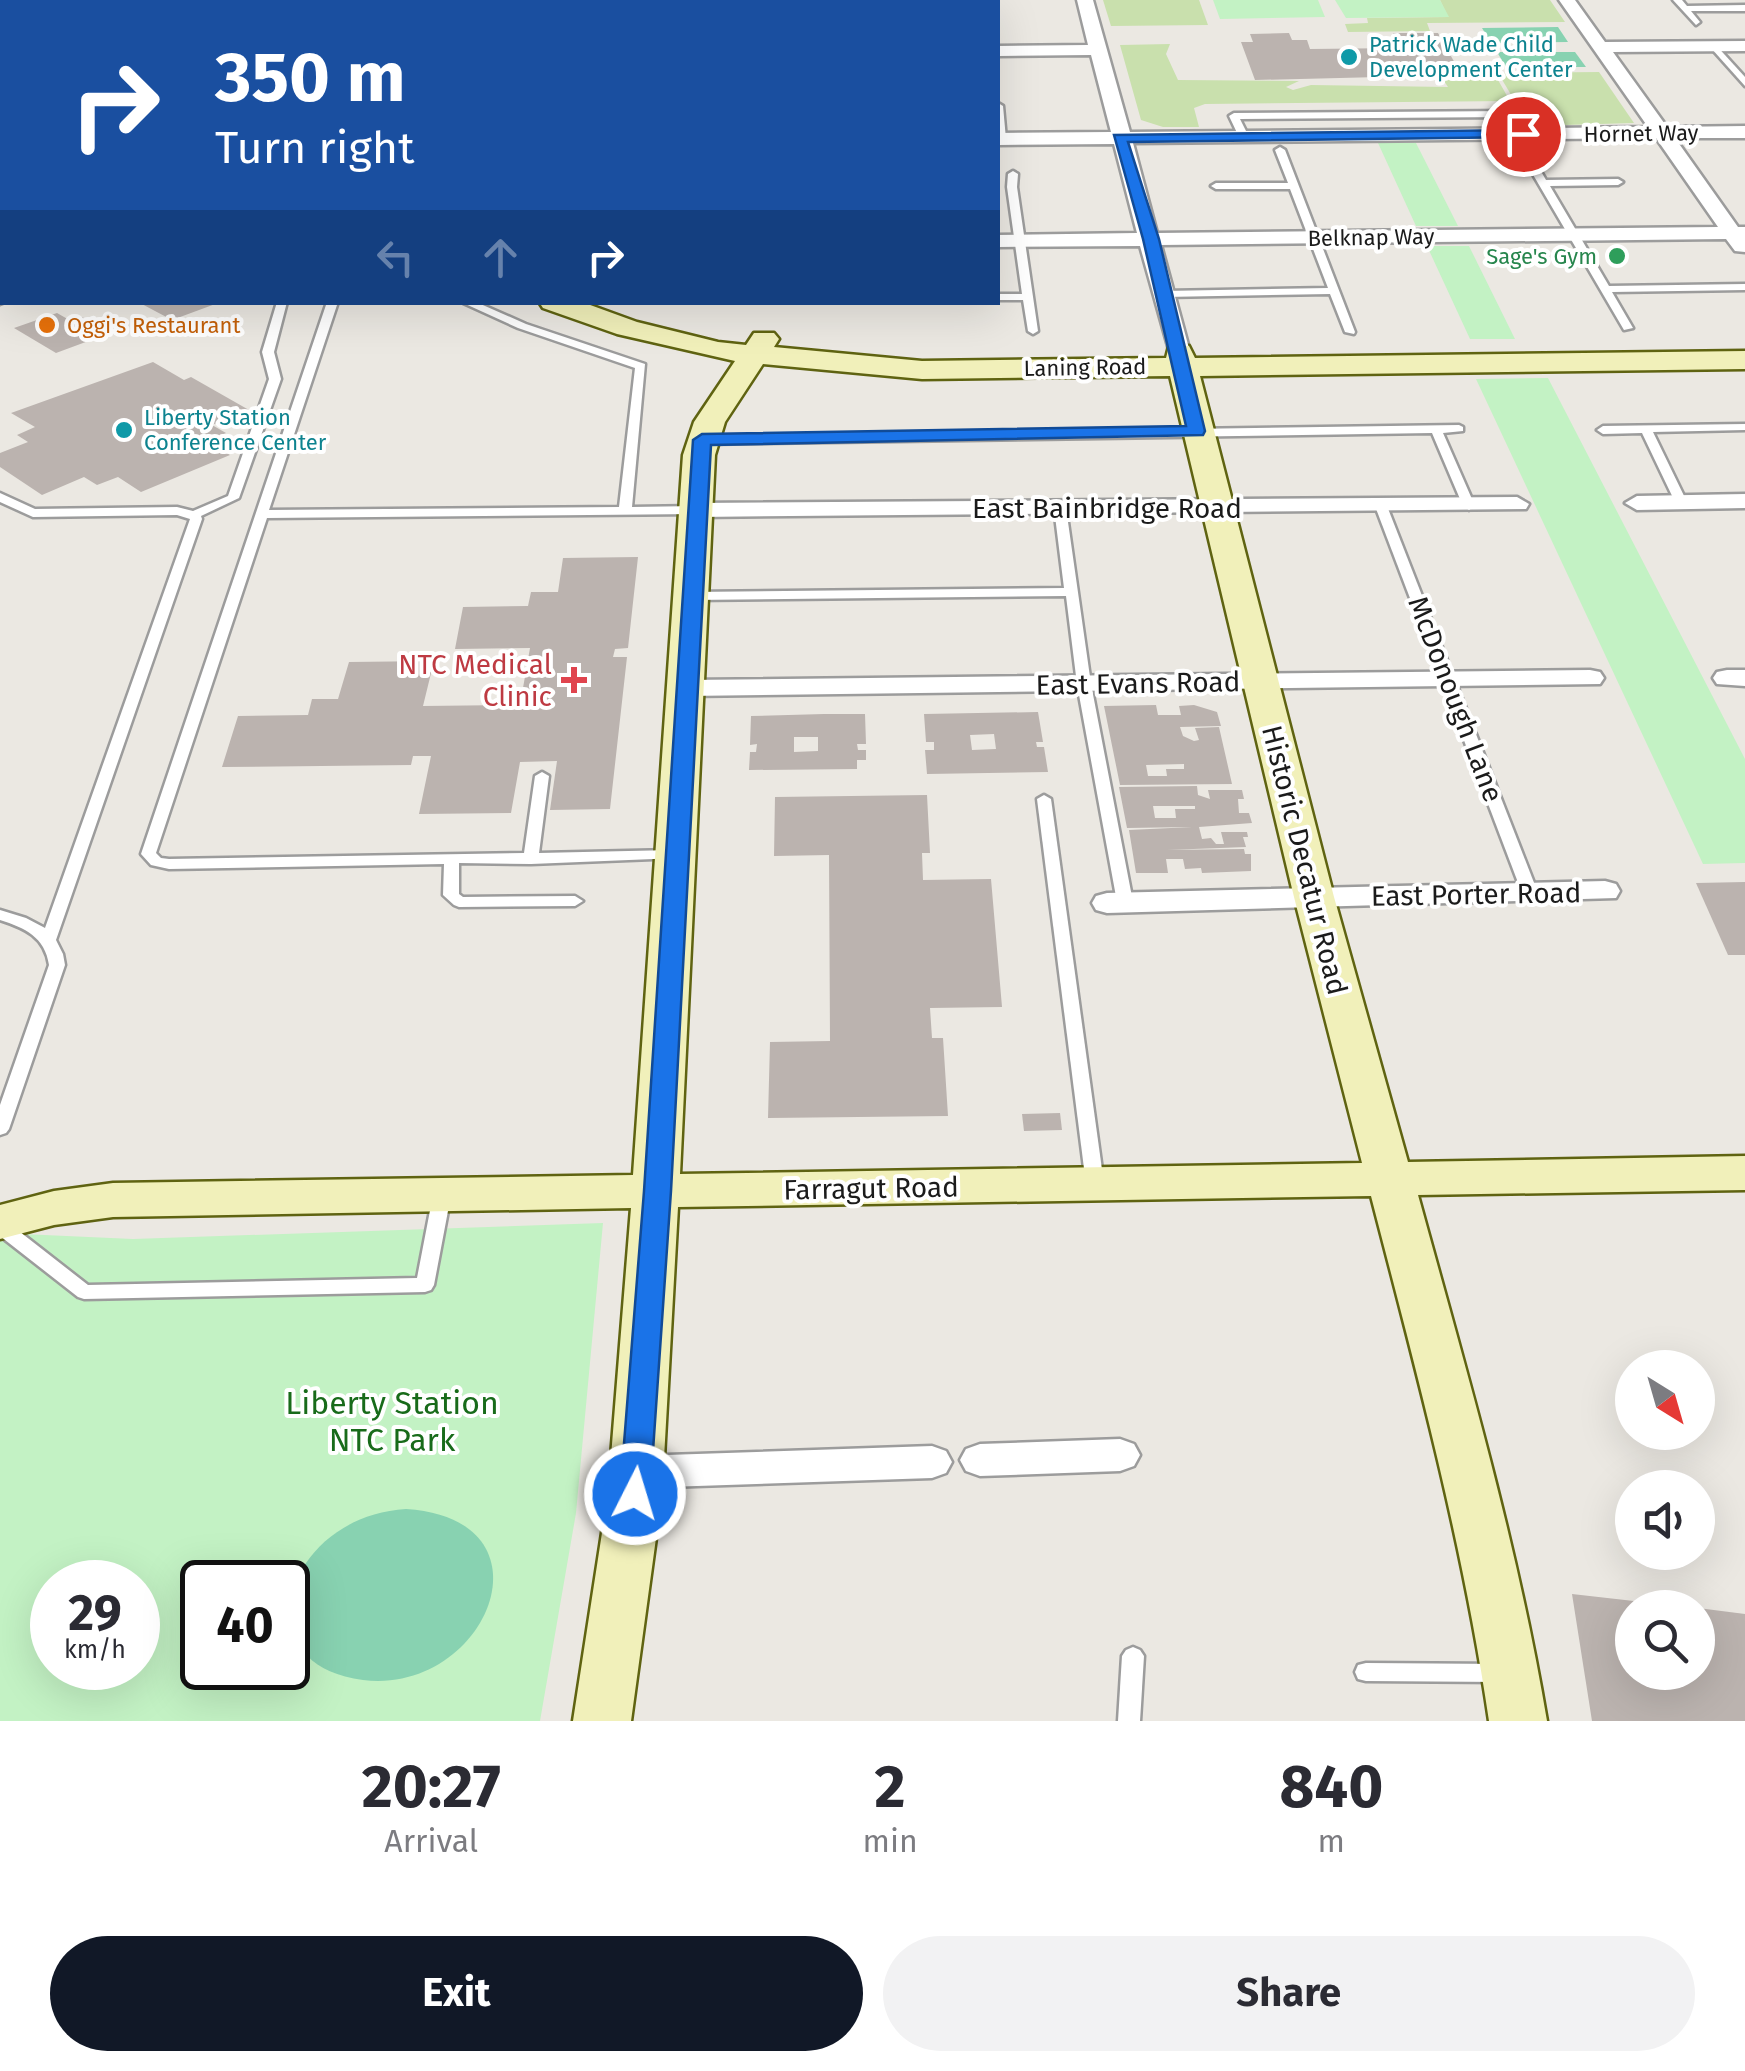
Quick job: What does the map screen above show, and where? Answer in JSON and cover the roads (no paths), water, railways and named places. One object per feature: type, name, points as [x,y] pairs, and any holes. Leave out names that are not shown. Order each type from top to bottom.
[{"type":"street","name":"Historic Decatur Road","points":[[1085,0],[1119,138],[1151,239],[1314,897],[1476,1501],[1501,1611],[1514,1698]]},
{"type":"street","points":[[1568,0],[1741,239]]},
{"type":"street","points":[[1601,46],[1745,46]]},
{"type":"street","points":[[1000,51],[1096,50]]},
{"type":"street","name":"Hornet Way","points":[[1000,139],[1244,137],[1523,142],[1745,132]]},
{"type":"street","name":"Belknap Way","points":[[1008,241],[1576,235],[1741,239]]},
{"type":"street","name":"Laning Road","points":[[562,305],[689,345],[760,347],[922,370],[1181,359],[1745,347]]},
{"type":"street","name":"Laning Road","points":[[629,305],[760,347]]},
{"type":"street","points":[[602,1721],[637,1472],[658,1191],[702,440],[716,407],[760,347]]},
{"type":"street","name":"Laning Road","points":[[1181,359],[1745,360]]},
{"type":"street","points":[[1637,503],[1745,501]]},
{"type":"street","name":"East Bainbridge Road","points":[[696,510],[1517,504]]},
{"type":"street","name":"East Evans Road","points":[[686,688],[1590,678]]},
{"type":"street","name":"East Porter Road","points":[[1116,903],[1605,891]]},
{"type":"street","name":"Farragut Road","points":[[0,1224],[54,1208],[113,1200],[1745,1173]]},
{"type":"street","points":[[980,1460],[1120,1455]]},
{"type":"street","points":[[637,1472],[932,1462]]},
{"type":"lane","points":[[1678,0],[1696,22]]},
{"type":"lane","points":[[1685,9],[1745,8]]},
{"type":"lane","points":[[1714,46],[1745,83]]},
{"type":"lane","points":[[1523,142],[1628,328]]},
{"type":"lane","points":[[1280,150],[1350,332]]},
{"type":"lane","points":[[1013,174],[1008,241],[1033,331]]},
{"type":"lane","points":[[1544,183],[1618,182]]},
{"type":"lane","points":[[1216,186],[1294,186]]},
{"type":"lane","points":[[1000,187],[1012,187]]},
{"type":"lane","points":[[1606,289],[1745,287]]},
{"type":"lane","points":[[1164,294],[1334,291]]},
{"type":"lane","points":[[1000,297],[1026,298]]},
{"type":"lane","points":[[0,497],[33,514],[194,515],[233,498],[275,379],[268,352],[281,305]]},
{"type":"lane","points":[[332,305],[148,854],[156,862],[170,864],[677,855]]},
{"type":"lane","points":[[474,305],[641,366],[625,510]]},
{"type":"lane","points":[[1603,430],[1745,428]]},
{"type":"lane","points":[[1436,429],[1469,506]]},
{"type":"lane","points":[[702,440],[1459,429]]},
{"type":"lane","points":[[1646,429],[1681,502]]},
{"type":"lane","name":"McDonough Lane","points":[[1381,506],[1530,893]]},
{"type":"lane","points":[[1060,508],[1116,903]]},
{"type":"lane","points":[[261,514],[696,510]]},
{"type":"lane","points":[[49,938],[197,524],[194,515]]},
{"type":"lane","points":[[692,596],[1073,592]]},
{"type":"lane","points":[[531,859],[542,776]]},
{"type":"lane","points":[[1044,799],[1095,1184]]},
{"type":"lane","points":[[452,860],[451,895],[459,902],[575,901]]},
{"type":"lane","points":[[0,914],[30,925],[49,938],[57,950],[58,966],[0,1128]]},
{"type":"lane","points":[[0,1224],[84,1292],[425,1285],[442,1195]]},
{"type":"lane","points":[[1129,1721],[1132,1656]]},
{"type":"lane","points":[[1366,1672],[1451,1670],[1514,1698]]},
{"type":"place","name":"Patrick Wade Child Development Center","points":[[1349,57]]},
{"type":"place","name":"Sage's Gym","points":[[1617,256]]},
{"type":"place","name":"Oggi's Restaurant","points":[[47,325]]},
{"type":"place","name":"Liberty Station Conference Center","points":[[124,430]]},
{"type":"place","name":"NTC Medical Clinic","points":[[574,680]]},
{"type":"park label","name":"Liberty Station NTC Park","points":[[392,1422]]}]
